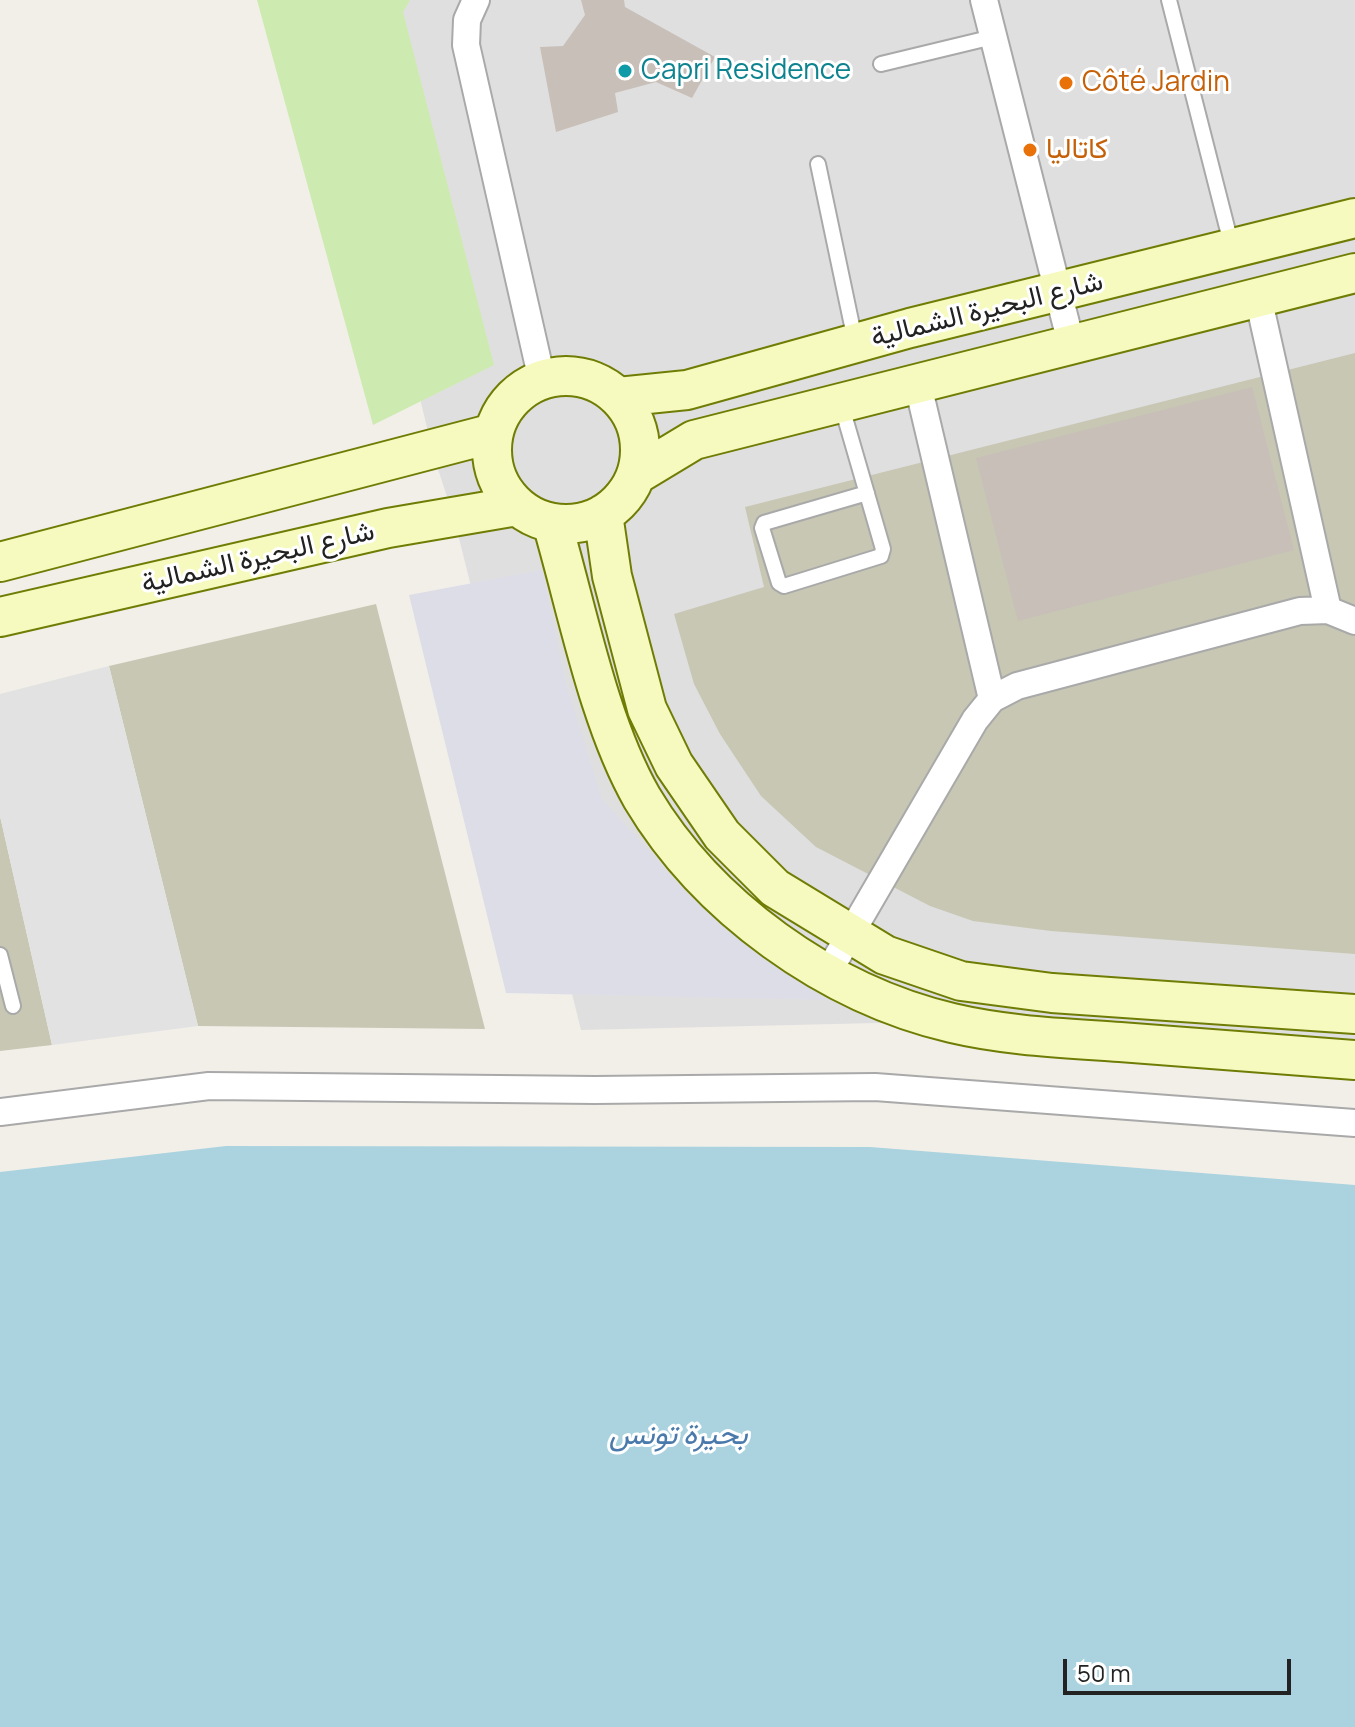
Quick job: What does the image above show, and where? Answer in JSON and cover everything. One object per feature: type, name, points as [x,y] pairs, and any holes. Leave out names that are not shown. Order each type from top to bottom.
[{"type":"main road","name":"شارع البحيرة الشمالية","points":[[618,397],[687,390],[856,343],[1355,218]]},
{"type":"main road","name":"شارع البحيرة الشمالية","points":[[636,475],[694,440],[917,381],[1355,273]]},
{"type":"main road","points":[[562,376],[582,378],[618,397],[634,420],[641,448],[636,475],[623,498],[603,514],[587,521],[552,523],[517,506],[500,484],[492,460],[494,433],[506,406],[516,395],[542,380],[562,376]]},
{"type":"main road","points":[[0,562],[494,433]]},
{"type":"main road","name":"شارع البحيرة الشمالية","points":[[0,617],[388,528],[517,506]]},
{"type":"main road","points":[[603,514],[626,637],[647,709],[674,765],[722,835],[775,888],[885,955],[961,981],[1052,993],[1355,1014]]},
{"type":"main road","points":[[552,523],[613,728],[641,796],[687,863],[753,923],[827,974],[875,999],[950,1023],[1015,1035],[1355,1060]]},
{"type":"street","points":[[476,0],[467,20],[466,45],[542,380]]},
{"type":"street","points":[[984,0],[1071,343]]},
{"type":"street","points":[[1258,297],[1328,610]]},
{"type":"street","points":[[917,381],[992,699]]},
{"type":"street","points":[[827,974],[975,720],[992,699],[1032,682],[1300,611],[1328,610],[1355,621]]},
{"type":"street","points":[[0,1112],[209,1086],[595,1090],[875,1087],[1355,1123]]},
{"type":"lane","points":[[1169,0],[1232,247]]},
{"type":"lane","points":[[881,64],[993,37]]},
{"type":"lane","points":[[818,164],[856,343]]},
{"type":"lane","points":[[840,402],[867,493],[883,549],[881,556],[784,586],[779,583],[762,528],[764,523],[867,493]]},
{"type":"lane","points":[[0,955],[13,1006]]},
{"type":"shaded area","points":[[325,0],[1355,0],[1355,1056],[877,1023],[581,1030],[454,518],[434,457]]},
{"type":"shaded area","points":[[1355,353],[1355,954],[1051,931],[973,921],[930,906],[816,847],[761,796],[720,734],[694,684],[674,614],[764,587],[745,507]]},
{"type":"shaded area","points":[[542,570],[567,688],[602,799],[690,897],[827,1000],[506,993],[409,595]]},
{"type":"shaded area","points":[[376,604],[485,1029],[198,1026],[109,666]]},
{"type":"shaded area","points":[[109,666],[198,1026],[52,1045],[0,816],[0,694]]},
{"type":"shaded area","points":[[0,816],[52,1045],[0,1051]]},
{"type":"green space","points":[[257,0],[410,0],[403,12],[494,365],[373,425]]},
{"type":"water","name":"بحيرة تونس","points":[[226,1146],[870,1147],[1355,1185],[1355,1727],[0,1727],[0,1172]]},
{"type":"building","name":"Capri Residence","points":[[581,0],[624,0],[625,7],[715,57],[692,98],[656,82],[615,93],[618,112],[556,132],[540,47],[563,46],[585,15]]},
{"type":"building","points":[[1252,387],[1294,550],[1018,621],[976,458]]},
{"type":"place","name":"Capri Residence","points":[[625,71]]},
{"type":"place","name":"Côté Jardin","points":[[1066,83]]},
{"type":"place","name":"كاتاليا","points":[[1030,150]]}]
